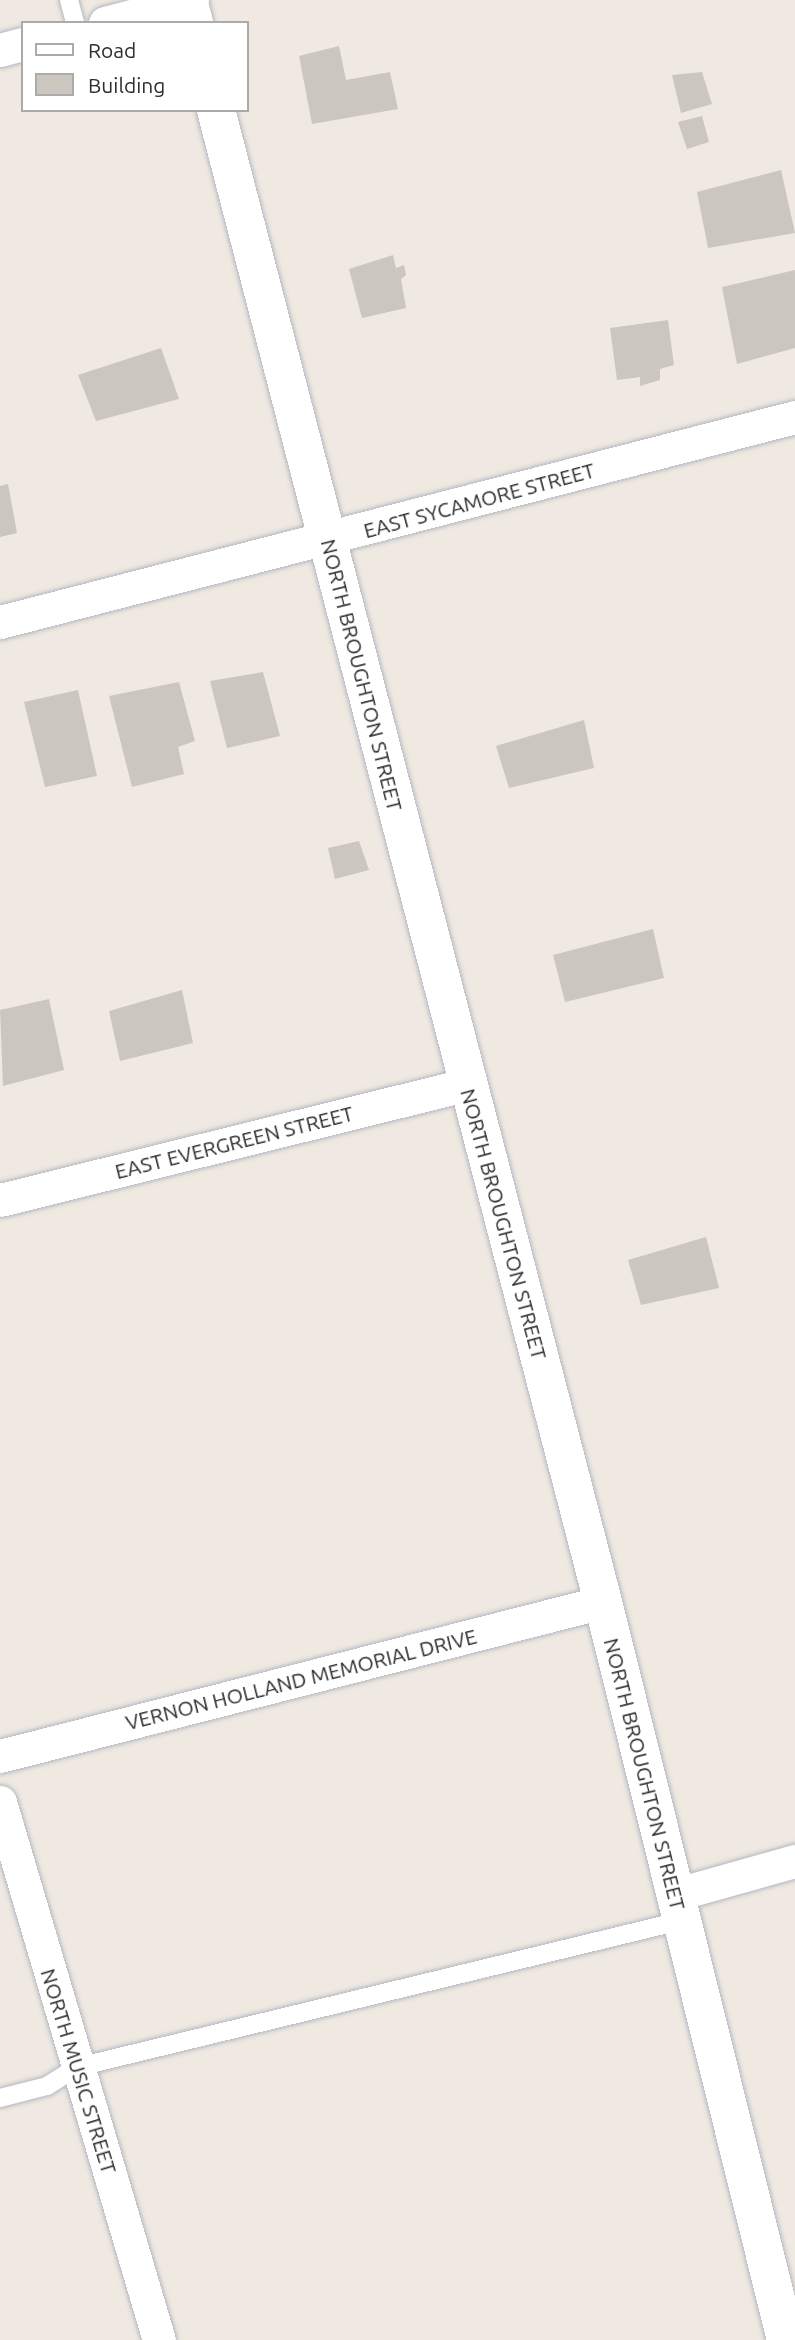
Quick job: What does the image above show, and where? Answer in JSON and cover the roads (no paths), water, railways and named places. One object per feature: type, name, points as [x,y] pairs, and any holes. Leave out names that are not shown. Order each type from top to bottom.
[{"type":"street","points":[[115,21],[191,6]]},
{"type":"street","points":[[0,50],[21,45]]},
{"type":"street","name":"NORTH BROUGHTON STREET","points":[[217,112],[603,1602],[786,2340]]},
{"type":"street","name":"EAST SYCAMORE STREET","points":[[0,622],[328,540],[795,417]]},
{"type":"street","name":"EAST EVERGREEN STREET","points":[[0,1200],[468,1084]]},
{"type":"street","name":"VERNON HOLLAND MEMORIAL DRIVE","points":[[0,1756],[603,1602]]},
{"type":"street","name":"NORTH MUSIC STREET","points":[[0,1802],[8,1857],[78,2067],[159,2340]]},
{"type":"street","points":[[677,1908],[795,1861]]},
{"type":"lane","points":[[69,0],[74,21]]},
{"type":"lane","points":[[0,2098],[47,2086],[78,2067],[677,1908]]}]
